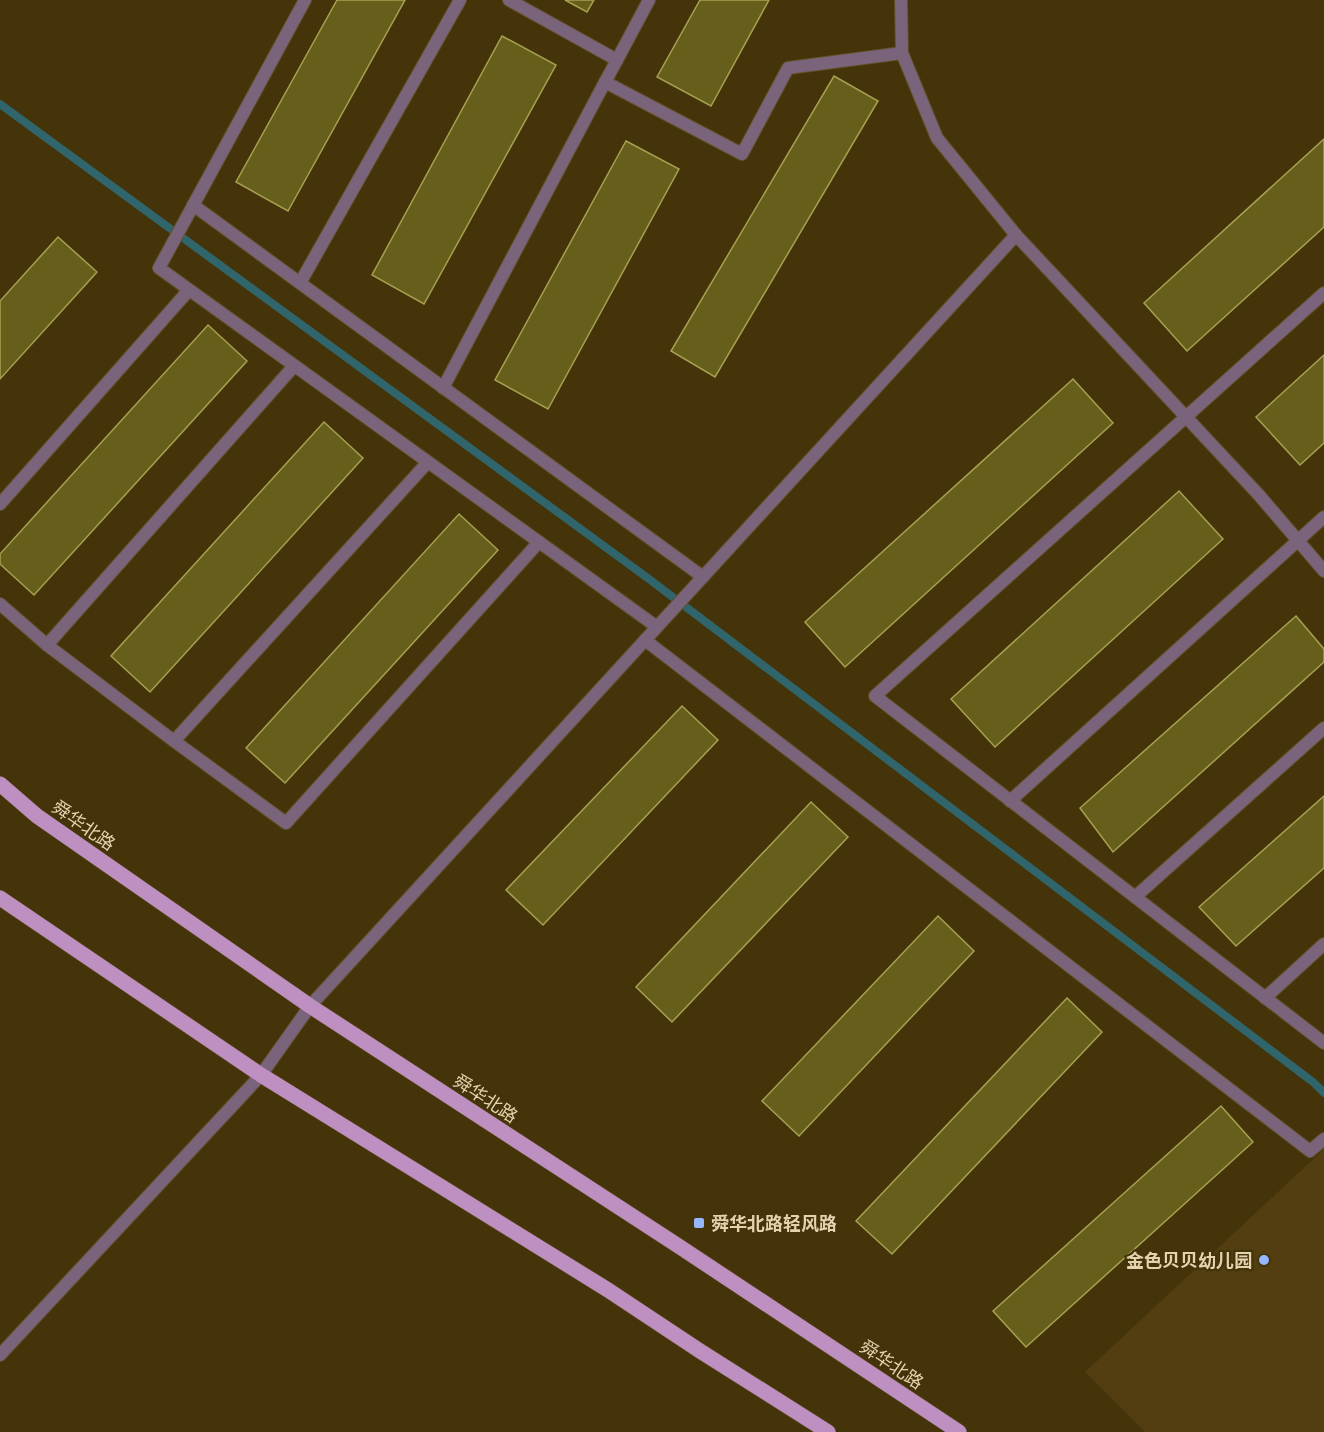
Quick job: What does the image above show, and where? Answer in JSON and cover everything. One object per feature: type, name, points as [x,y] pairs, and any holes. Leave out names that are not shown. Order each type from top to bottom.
[{"type":"main road","name":"舜华北路","points":[[0,784],[37,816],[310,1006],[959,1432]]},
{"type":"main road","points":[[0,898],[261,1075],[598,1284],[700,1352],[828,1432]]},
{"type":"street","points":[[305,0],[159,268],[657,627]]},
{"type":"street","points":[[300,283],[460,0]]},
{"type":"street","points":[[508,0],[617,60]]},
{"type":"street","points":[[444,388],[649,0]]},
{"type":"street","points":[[901,0],[902,53],[937,138],[1016,235],[1258,494],[1324,571]]},
{"type":"street","points":[[605,82],[742,154],[788,68],[902,53]]},
{"type":"street","points":[[193,206],[703,577]]},
{"type":"street","points":[[0,1355],[261,1075],[310,1006],[1016,235]]},
{"type":"street","points":[[0,504],[189,290]]},
{"type":"street","points":[[1324,293],[875,696],[1324,1043]]},
{"type":"street","points":[[47,645],[294,366]]},
{"type":"street","points":[[174,741],[428,462]]},
{"type":"street","points":[[1010,801],[1324,517]]},
{"type":"street","points":[[0,604],[47,645],[286,823],[539,542]]},
{"type":"street","points":[[645,640],[1310,1151],[1324,1139]]},
{"type":"street","points":[[1135,897],[1324,728]]},
{"type":"street","points":[[1265,998],[1324,944]]},
{"type":"shaded area","name":"金色贝贝幼儿园","points":[[1324,1149],[1324,1432],[1145,1432],[1085,1372]]},
{"type":"building","points":[[337,0],[405,0],[288,211],[236,182]]},
{"type":"building","points":[[565,0],[594,0],[587,12]]},
{"type":"building","points":[[700,0],[769,0],[711,106],[657,77]]},
{"type":"building","points":[[502,36],[556,65],[424,304],[372,275]]},
{"type":"building","points":[[834,76],[878,101],[715,377],[671,351]]},
{"type":"building","points":[[1324,139],[1324,227],[1187,351],[1144,303]]},
{"type":"building","points":[[626,141],[679,169],[548,409],[495,380]]},
{"type":"building","points":[[58,237],[97,272],[0,379],[0,301]]},
{"type":"building","points":[[208,325],[247,361],[34,595],[0,564],[0,554]]},
{"type":"building","points":[[1324,355],[1324,443],[1300,465],[1256,417]]},
{"type":"building","points":[[1073,379],[1113,423],[845,667],[805,622]]},
{"type":"building","points":[[324,422],[363,458],[150,692],[111,656]]},
{"type":"building","points":[[1179,491],[1223,539],[995,747],[951,699]]},
{"type":"building","points":[[459,514],[498,550],[285,783],[246,748]]},
{"type":"building","points":[[1296,616],[1324,649],[1324,662],[1113,852],[1080,808]]},
{"type":"building","points":[[682,706],[718,740],[543,925],[506,890]]},
{"type":"building","points":[[1324,796],[1324,868],[1236,946],[1199,907]]},
{"type":"building","points":[[811,802],[848,837],[672,1022],[636,987]]},
{"type":"building","points":[[938,916],[974,951],[799,1136],[762,1101]]},
{"type":"building","points":[[1067,998],[1102,1032],[892,1254],[856,1221]]},
{"type":"building","points":[[1221,1106],[1253,1142],[1026,1347],[993,1311]]},
{"type":"waterway","points":[[0,104],[649,579],[1313,1082],[1324,1093]]},
{"type":"place","name":"舜华北路轻风路","points":[[699,1223]]},
{"type":"place","name":"金色贝贝幼儿园","points":[[1264,1260]]}]
